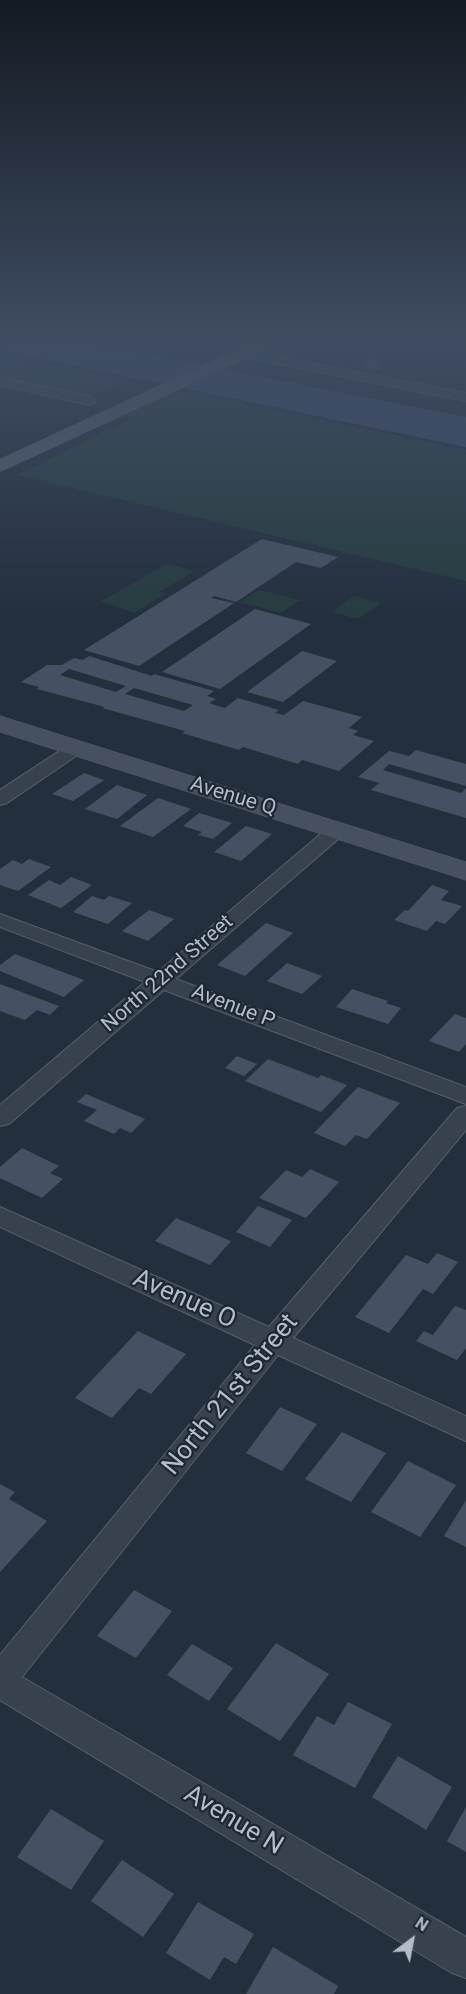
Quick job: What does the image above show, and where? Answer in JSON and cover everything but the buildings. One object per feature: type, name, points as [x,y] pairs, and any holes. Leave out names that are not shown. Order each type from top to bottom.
[{"type":"main road","points":[[0,466],[65,436]]},
{"type":"street","name":"Avenue Q","points":[[0,724],[466,871]]},
{"type":"street","points":[[0,799],[76,748]]},
{"type":"street","name":"North 22nd Street","points":[[0,1118],[337,830]]},
{"type":"street","name":"Avenue P","points":[[0,920],[466,1096]]},
{"type":"street","name":"North 21st Street","points":[[0,1681],[274,1341],[466,1114]]},
{"type":"street","name":"Avenue O","points":[[0,1216],[466,1429]]},
{"type":"street","name":"Avenue N","points":[[0,1681],[466,1959]]},
{"type":"green space","points":[[96,436],[399,436],[466,450],[466,581],[17,475]]},
{"type":"green space","points":[[167,564],[194,571],[160,592],[165,594],[134,613],[101,601]]},
{"type":"green space","points":[[259,590],[300,600],[281,613],[239,602]]},
{"type":"green space","points":[[354,596],[381,603],[358,619],[332,612]]},
{"type":"water","points":[[413,436],[466,436],[466,447]]}]
